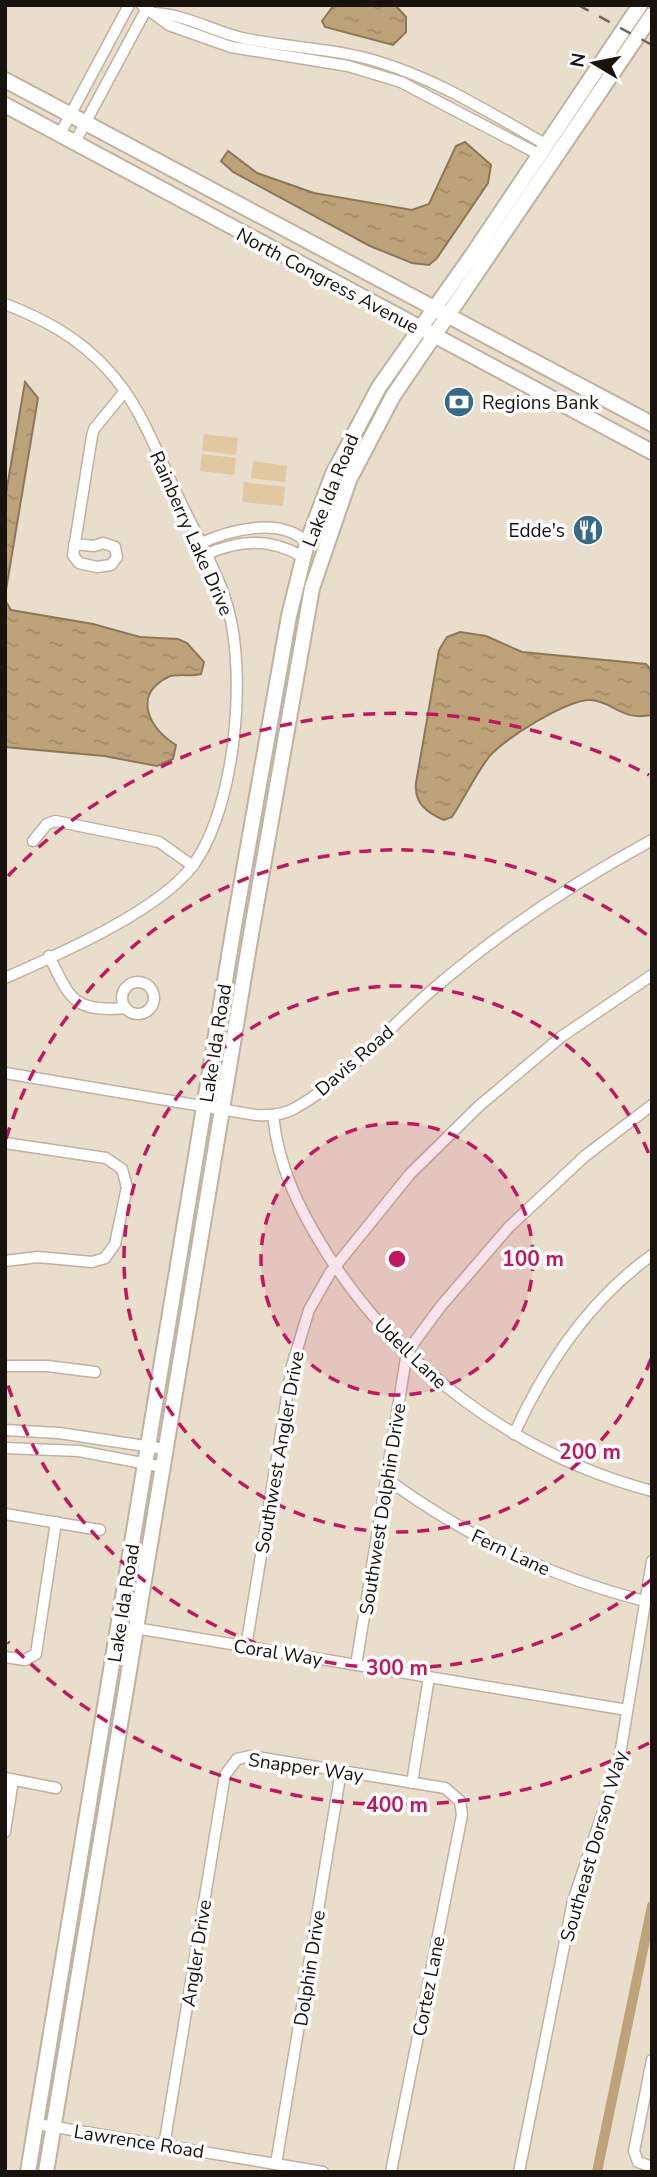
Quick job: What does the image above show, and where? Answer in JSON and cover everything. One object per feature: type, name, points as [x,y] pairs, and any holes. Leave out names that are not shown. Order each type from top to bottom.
[{"type":"street","points":[[61,134],[129,5]]},
{"type":"street","name":"Lake Ida Road","points":[[29,2172],[253,822],[289,616],[305,550],[333,474],[363,415],[640,5]]},
{"type":"street","points":[[75,142],[148,9],[169,25],[231,47],[348,66],[401,82],[544,150]]},
{"type":"street","name":"Lake Ida Road","points":[[47,2172],[135,1628],[265,851],[312,588],[349,480],[393,396],[652,15]]},
{"type":"street","name":"North Congress Avenue","points":[[5,80],[652,424]]},
{"type":"street","name":"North Congress Avenue","points":[[5,105],[652,452]]},
{"type":"street","name":"Rainberry Lake Drive","points":[[5,304],[29,313],[72,338],[104,366],[137,409],[228,606],[236,650],[237,695],[219,811],[210,836],[193,866],[159,900],[5,978]]},
{"type":"street","points":[[75,544],[94,429],[125,391]]},
{"type":"street","points":[[199,544],[226,533],[269,529],[294,531],[312,559],[312,588]]},
{"type":"street","points":[[204,555],[230,544],[260,542],[305,550]]},
{"type":"street","points":[[33,841],[47,824],[55,821],[159,842],[193,866]]},
{"type":"street","points":[[253,822],[255,838],[265,851]]},
{"type":"street","name":"Davis Road","points":[[5,1073],[273,1115],[300,1106],[339,1076],[432,991],[486,947],[581,881],[652,841]]},
{"type":"street","points":[[49,956],[68,994],[77,1003],[110,1009],[125,1008]]},
{"type":"street","name":"Southwest Angler Drive","points":[[246,1647],[298,1342],[313,1302],[335,1266],[410,1174],[479,1106],[561,1037],[652,975]]},
{"type":"street","points":[[407,1352],[441,1306],[509,1227],[585,1156],[652,1105]]},
{"type":"street","name":"Udell Lane","points":[[273,1115],[275,1141],[288,1180],[335,1266],[365,1307],[407,1352],[457,1396],[514,1434],[578,1466],[652,1491]]},
{"type":"street","points":[[5,1143],[106,1158],[122,1168],[127,1187],[115,1244],[110,1254],[99,1261],[38,1257],[5,1261]]},
{"type":"street","points":[[514,1434],[545,1371],[575,1330],[601,1300],[652,1255]]},
{"type":"street","name":"Southwest Dolphin Drive","points":[[356,1665],[407,1352]]},
{"type":"street","points":[[5,1366],[47,1366],[95,1372]]},
{"type":"street","points":[[5,1430],[59,1433],[165,1449]]},
{"type":"street","points":[[5,1448],[79,1451],[163,1466]]},
{"type":"street","name":"Fern Lane","points":[[387,1479],[449,1521],[515,1556],[584,1584],[645,1601]]},
{"type":"street","points":[[5,1514],[100,1530]]},
{"type":"street","points":[[5,1657],[32,1659],[36,1654],[56,1522]]},
{"type":"street","name":"Southeast Dorson Way","points":[[519,2172],[573,1901],[616,1774],[652,1561]]},
{"type":"street","name":"Coral Way","points":[[135,1628],[627,1710]]},
{"type":"street","points":[[412,1783],[429,1677]]},
{"type":"street","name":"Snapper Way","points":[[232,1763],[251,1756],[445,1788],[460,1801]]},
{"type":"street","name":"Angler Drive","points":[[164,2146],[225,1775],[232,1763]]},
{"type":"street","name":"Dolphin Drive","points":[[276,2164],[341,1771]]},
{"type":"street","points":[[7,1779],[56,1788]]},
{"type":"street","points":[[5,1832],[12,1786],[7,1779]]},
{"type":"street","name":"Cortez Lane","points":[[391,2172],[462,1815],[460,1801]]},
{"type":"street","points":[[652,2060],[634,2151],[638,2162],[652,2167]]},
{"type":"street","name":"Lawrence Road","points":[[37,2124],[323,2172]]},
{"type":"shaded area","points":[[204,434],[238,438],[236,455],[202,451]]},
{"type":"shaded area","points":[[202,454],[236,458],[234,475],[200,471]]},
{"type":"shaded area","points":[[253,461],[287,466],[285,482],[251,478]]},
{"type":"shaded area","points":[[244,482],[285,487],[283,506],[242,502]]},
{"type":"water","points":[[334,5],[395,5],[406,17],[406,32],[393,45],[325,27],[322,21]]},
{"type":"water","points":[[465,142],[491,165],[488,183],[437,258],[429,265],[412,263],[370,246],[233,172],[221,161],[228,151],[257,173],[314,193],[412,210],[429,204],[456,146]]},
{"type":"water","points":[[25,382],[38,398],[5,596],[5,499]]},
{"type":"water","points":[[5,600],[11,610],[93,624],[140,637],[178,639],[187,643],[204,662],[201,674],[168,677],[157,684],[150,693],[148,702],[152,721],[166,738],[176,745],[173,759],[157,766],[104,756],[5,747]]},
{"type":"water","points":[[460,632],[486,636],[522,652],[646,664],[652,671],[652,715],[632,715],[591,700],[581,701],[552,713],[496,749],[479,771],[452,817],[444,820],[432,814],[419,802],[416,783],[439,650],[447,637]]},
{"type":"waterway","points":[[597,2172],[652,1906]]},
{"type":"railway","points":[[578,5],[652,45]]},
{"type":"place","name":"Regions Bank","points":[[459,402]]},
{"type":"place","name":"Edde's","points":[[588,530]]}]
